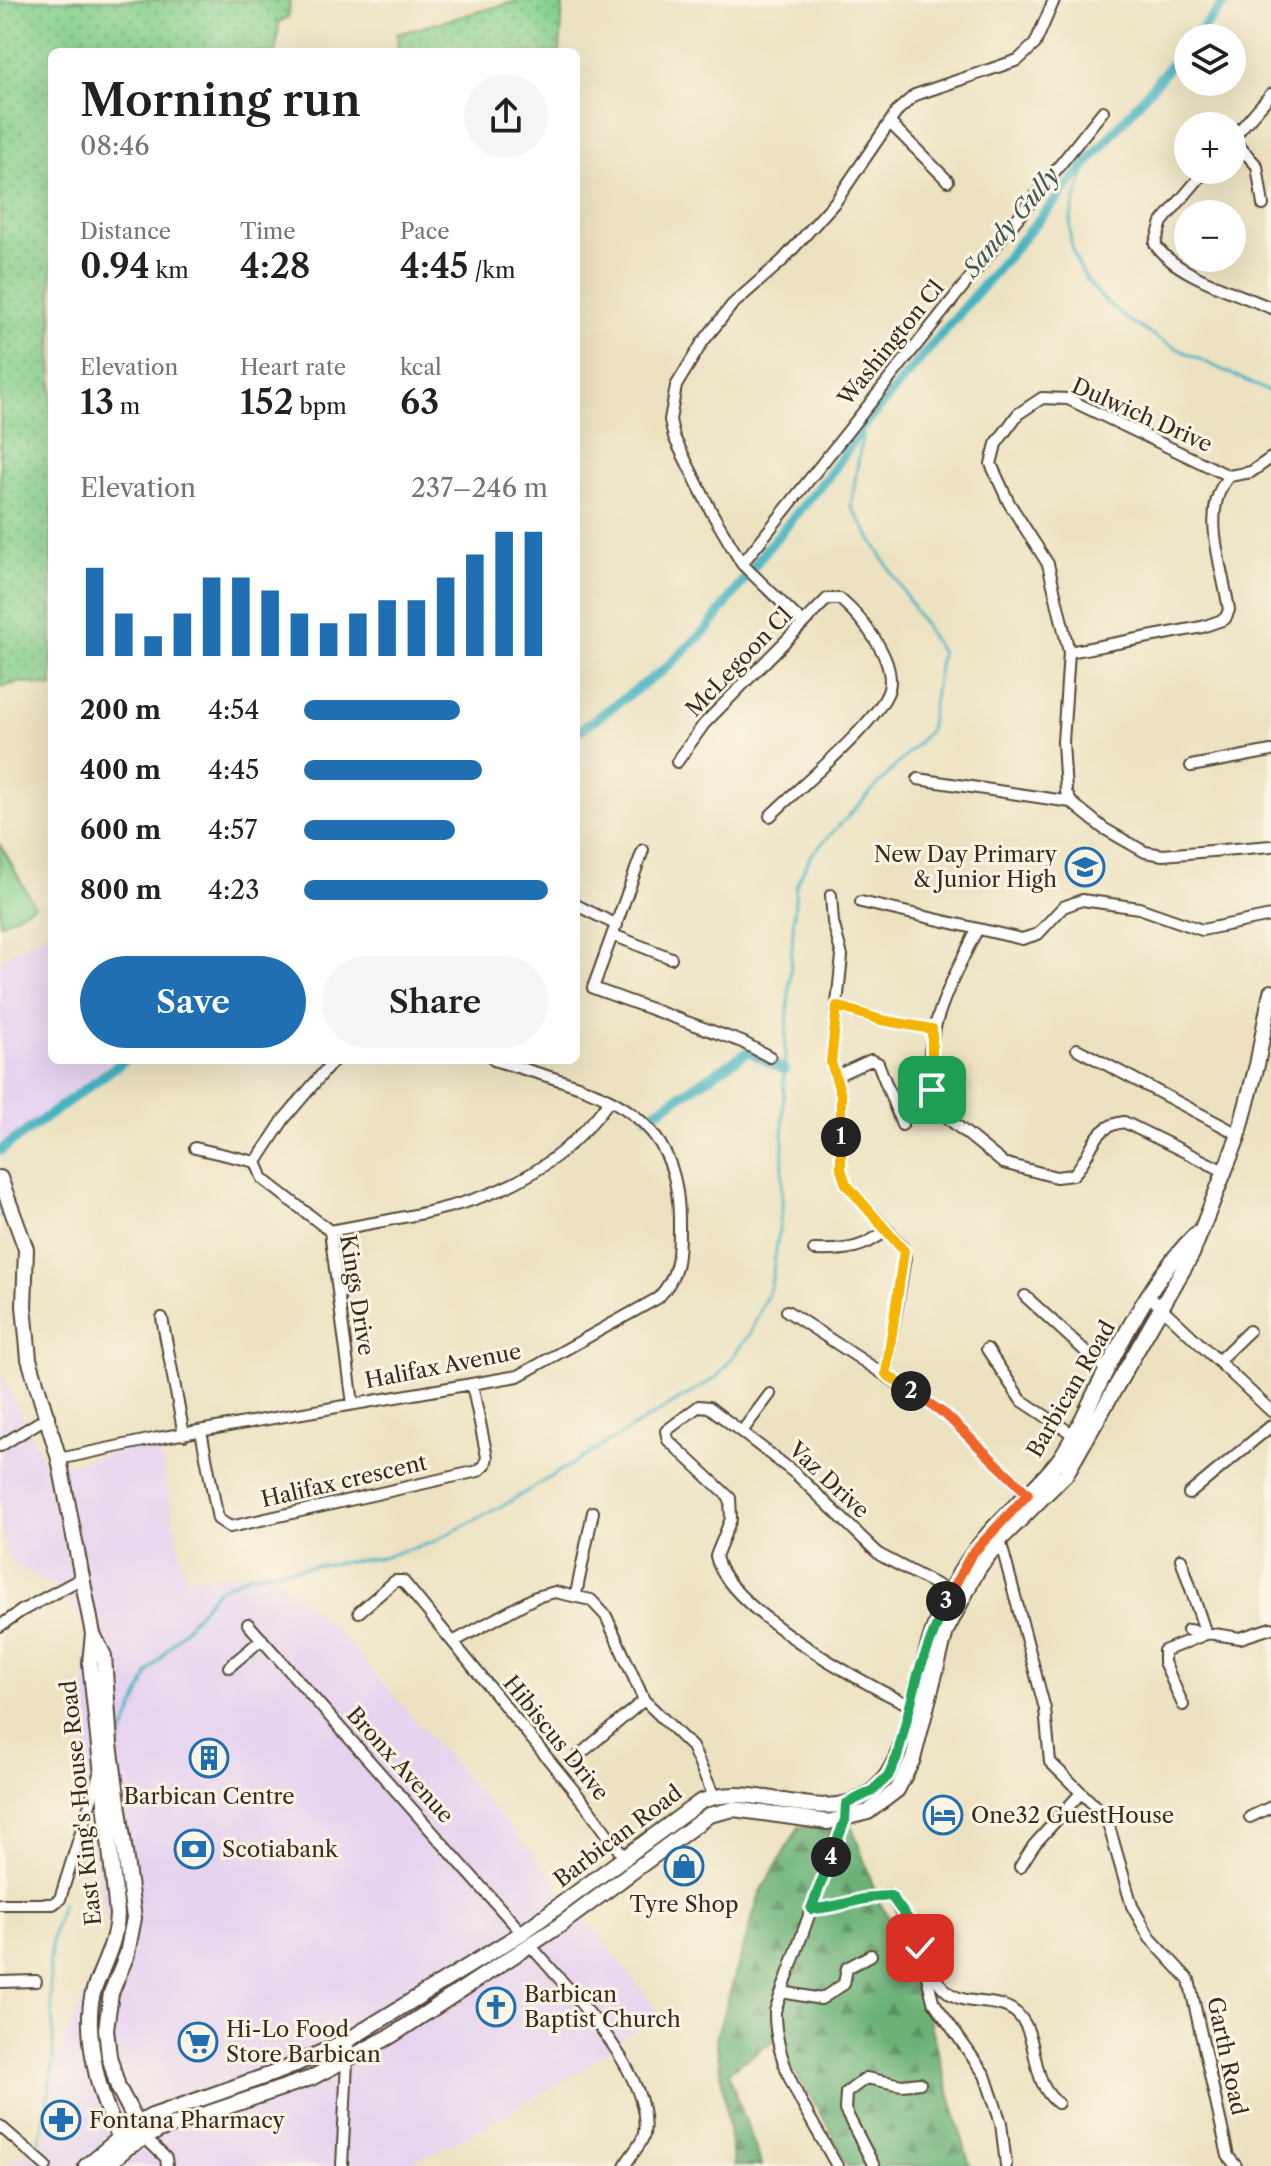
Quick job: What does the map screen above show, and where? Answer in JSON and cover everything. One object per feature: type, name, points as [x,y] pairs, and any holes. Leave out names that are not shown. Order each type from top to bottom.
[{"type":"main road","name":"Barbican Road","points":[[140,2130],[284,2088],[346,2061],[526,1939],[635,1871],[690,1826],[722,1810],[755,1811],[807,1822],[845,1820],[881,1804],[905,1776],[946,1631],[978,1569],[1000,1540],[1066,1474],[1180,1250],[1199,1231],[1226,1172],[1238,1134],[1257,1065],[1271,992]]},
{"type":"main road","name":"East King's House Road","points":[[0,1178],[26,1249],[24,1306],[29,1359],[49,1416],[84,1577],[93,1634],[90,1663],[108,1817],[117,1932],[93,1992],[90,2042],[95,2069],[124,2143]]},
{"type":"main road","name":"Barbican Road","points":[[86,2166],[140,2130],[348,2040],[526,1939],[700,1802],[714,1796],[755,1796],[821,1805],[846,1804],[872,1791],[888,1776],[929,1641],[950,1592],[988,1534],[1047,1475],[1074,1435],[1106,1370],[1155,1301]]},
{"type":"main road","name":"East King's House Road","points":[[93,1634],[104,1656],[110,1744],[134,1918],[127,1954],[111,1993],[106,2029],[109,2056],[118,2087],[140,2130]]},
{"type":"main road","name":"Barbican Road","points":[[106,2166],[124,2143]]},
{"type":"street","points":[[803,623],[742,564],[680,452],[670,420],[676,386],[702,343],[732,305],[808,234],[891,124],[898,110],[915,95],[1018,60],[1035,44],[1054,0]]},
{"type":"street","points":[[1246,122],[1271,94]]},
{"type":"street","name":"Washington Cl","points":[[742,564],[1103,111]]},
{"type":"street","points":[[891,124],[948,181]]},
{"type":"street","points":[[1246,154],[1257,166],[1263,205]]},
{"type":"street","points":[[1194,184],[1162,222],[1155,244],[1161,254],[1178,267],[1271,308]]},
{"type":"street","name":"Dulwich Drive","points":[[1071,802],[1063,779],[1069,652],[1048,564],[992,470],[996,444],[1018,414],[1042,398],[1068,399],[1229,476]]},
{"type":"street","points":[[1069,652],[1202,627],[1225,619],[1229,610],[1213,518],[1217,493],[1229,476],[1251,472],[1271,458]]},
{"type":"street","name":"McLegoon Cl","points":[[677,762],[704,724],[827,599],[835,596],[844,602],[878,644],[887,666],[889,688],[877,712],[770,816]]},
{"type":"street","points":[[1191,766],[1271,751]]},
{"type":"street","points":[[918,779],[1071,802],[1103,828],[1153,854],[1271,846]]},
{"type":"street","points":[[643,850],[593,988],[597,993],[742,1042],[770,1057]]},
{"type":"street","points":[[831,895],[833,922],[839,935],[842,956],[831,1062],[841,1095],[843,1178],[902,1247],[905,1257],[886,1374]]},
{"type":"street","points":[[861,902],[977,930],[1031,938],[1068,903],[1082,900],[1139,908],[1202,930],[1271,916]]},
{"type":"street","points":[[580,908],[615,930],[671,958]]},
{"type":"street","points":[[977,930],[932,1029],[932,1090],[942,1112],[1003,1163],[1056,1177],[1073,1175],[1095,1136],[1113,1123],[1124,1122],[1226,1172]]},
{"type":"street","points":[[837,1006],[881,1020],[932,1029]]},
{"type":"street","points":[[1077,1049],[1238,1134]]},
{"type":"street","points":[[836,1076],[871,1060],[878,1063],[902,1125]]},
{"type":"street","points":[[195,1148],[256,1162],[284,1119],[331,1064]]},
{"type":"street","name":"Halifax Avenue","points":[[59,1459],[518,1376],[658,1298],[670,1285],[680,1263],[679,1189],[662,1142],[647,1125],[594,1093],[506,1064]]},
{"type":"street","points":[[330,1231],[463,1205],[496,1194],[532,1176],[561,1156],[609,1101]]},
{"type":"street","name":"Kings Drive","points":[[256,1162],[263,1179],[330,1231],[353,1404]]},
{"type":"street","points":[[814,1250],[864,1247],[887,1230]]},
{"type":"street","points":[[1025,1296],[1106,1370]]},
{"type":"street","points":[[1155,1301],[1220,1359],[1271,1411]]},
{"type":"street","points":[[787,1311],[946,1415],[1028,1494]]},
{"type":"street","points":[[162,1318],[184,1435]]},
{"type":"street","points":[[1220,1359],[1249,1331]]},
{"type":"street","points":[[987,1349],[1021,1400],[1074,1435]]},
{"type":"street","name":"Halifax crescent","points":[[201,1431],[218,1519],[230,1527],[478,1471],[485,1465],[487,1457],[472,1384]]},
{"type":"street","points":[[743,1430],[770,1394]]},
{"type":"street","name":"Vaz Drive","points":[[911,1706],[851,1677],[808,1649],[725,1582],[716,1556],[733,1508],[730,1498],[666,1438],[666,1431],[699,1406],[709,1407],[743,1430],[796,1474],[880,1555],[950,1592]]},
{"type":"street","points":[[0,1446],[49,1416]]},
{"type":"street","points":[[1189,1494],[1271,1426]]},
{"type":"street","points":[[576,1594],[593,1512]]},
{"type":"street","name":"Garth Road","points":[[1000,1540],[1045,1709],[1050,1762],[1108,1823],[1132,1906],[1150,1938],[1189,1980],[1225,2141],[1236,2166]]},
{"type":"street","points":[[1181,1559],[1206,1634]]},
{"type":"street","points":[[0,1626],[84,1577]]},
{"type":"street","name":"Hibiscus Drive","points":[[359,1612],[395,1581],[403,1581],[626,1860]]},
{"type":"street","points":[[453,1642],[536,1597],[555,1592],[576,1594],[600,1607],[644,1700],[692,1747],[714,1796]]},
{"type":"street","name":"Bronx Avenue","points":[[248,1624],[526,1939],[619,2051],[634,2084],[644,2121],[643,2138],[625,2166]]},
{"type":"street","points":[[1188,1630],[1240,1638],[1271,1628]]},
{"type":"street","points":[[1183,1705],[1164,1662],[1164,1651],[1206,1634]]},
{"type":"street","points":[[229,1667],[262,1639]]},
{"type":"street","points":[[578,1756],[644,1700]]},
{"type":"street","points":[[0,1904],[53,1904],[60,1899],[101,1772]]},
{"type":"street","points":[[1020,1867],[1034,1845],[1080,1794]]},
{"type":"street","points":[[837,2166],[788,2075],[775,2032],[775,2011],[845,1820],[846,1804]]},
{"type":"street","points":[[1250,1817],[1271,1807]]},
{"type":"street","points":[[811,1909],[829,1909],[874,1895],[891,1896],[908,1919],[920,1948],[933,2001],[985,2075],[1001,2123],[1006,2165]]},
{"type":"street","points":[[920,1948],[948,1993],[959,1998],[995,2001],[1025,2022],[1045,2090],[1058,2103]]},
{"type":"street","points":[[782,1992],[821,1999],[840,1989],[847,1968],[871,1955]]},
{"type":"street","points":[[0,1982],[36,1981]]},
{"type":"street","points":[[342,2166],[348,2040]]},
{"type":"street","points":[[874,2166],[845,2110],[846,2093],[866,2078],[902,2085],[920,2083]]},
{"type":"street","points":[[0,2126],[46,2166]]},
{"type":"street","points":[[140,2130],[166,2158],[167,2166]]},
{"type":"shaded area","points":[[48,932],[48,1064],[111,1064],[0,1145],[0,959]]},
{"type":"shaded area","points":[[0,1370],[46,1467],[74,1463],[158,1438],[185,1578],[269,1571],[337,1631],[547,1870],[663,2018],[628,2034],[583,2070],[471,2134],[402,2166],[5,2166],[45,2141],[52,2067],[110,1936],[84,1796],[85,1628],[61,1590],[8,1561],[0,1517]]},
{"type":"green space","points":[[0,0],[290,0],[288,17],[279,22],[276,48],[48,48],[48,686],[22,682],[0,687]]},
{"type":"green space","points":[[521,0],[563,0],[560,48],[398,48],[397,34]]},
{"type":"green space","points":[[0,844],[34,905],[0,924]]},
{"type":"green space","points":[[851,1824],[879,1902],[919,1964],[931,2028],[970,2166],[847,2166],[828,2125],[775,2040],[728,2072],[762,2166],[734,2166],[716,2038],[760,1893],[799,1827]]},
{"type":"waterway","name":"Sandy Gully","points":[[1206,24],[1227,0]]},
{"type":"waterway","name":"Sandy Gully","points":[[580,730],[665,669],[708,628],[766,550],[831,473],[864,425],[1174,61]]},
{"type":"waterway","points":[[1091,157],[1075,202],[1070,229],[1076,260],[1093,288],[1146,332],[1271,393]]},
{"type":"waterway","points":[[117,1748],[149,1672],[217,1590],[251,1574],[378,1558],[431,1543],[509,1502],[717,1377],[750,1334],[771,1286],[782,1208],[784,1070],[796,885],[811,855],[929,731],[941,653],[851,506],[864,425]]},
{"type":"waterway","points":[[648,1117],[749,1051],[784,1070]]},
{"type":"waterway","points":[[1,1150],[119,1064]]},
{"type":"waterway","points":[[0,1209],[3,1215],[0,1216]]},
{"type":"waterway","points":[[77,1861],[99,1801]]},
{"type":"waterway","points":[[37,2151],[54,2044],[50,1952],[62,1903]]},
{"type":"place","name":"New Day Primary & Junior High","points":[[1085,867]]},
{"type":"place","name":"Barbican Centre","points":[[209,1758]]},
{"type":"place","name":"One32 GuestHouse","points":[[943,1815]]},
{"type":"place","name":"Scotiabank","points":[[194,1849]]},
{"type":"place","name":"Tyre Shop","points":[[684,1866]]},
{"type":"place","name":"Barbican Baptist Church","points":[[496,2007]]},
{"type":"place","name":"Hi-Lo Food Store Barbican","points":[[198,2042]]},
{"type":"place","name":"Fontana Pharmacy","points":[[61,2120]]},
{"type":"route","points":[[920,1948],[908,1919],[891,1896],[874,1895],[829,1909],[811,1909],[845,1820],[846,1804],[872,1791],[888,1776],[897,1757],[919,1671],[950,1592],[971,1555],[1006,1514],[1028,1494],[946,1415],[886,1374],[905,1257],[902,1247],[843,1178],[841,1095],[831,1062],[837,1006],[881,1020],[932,1029],[932,1090]]}]
